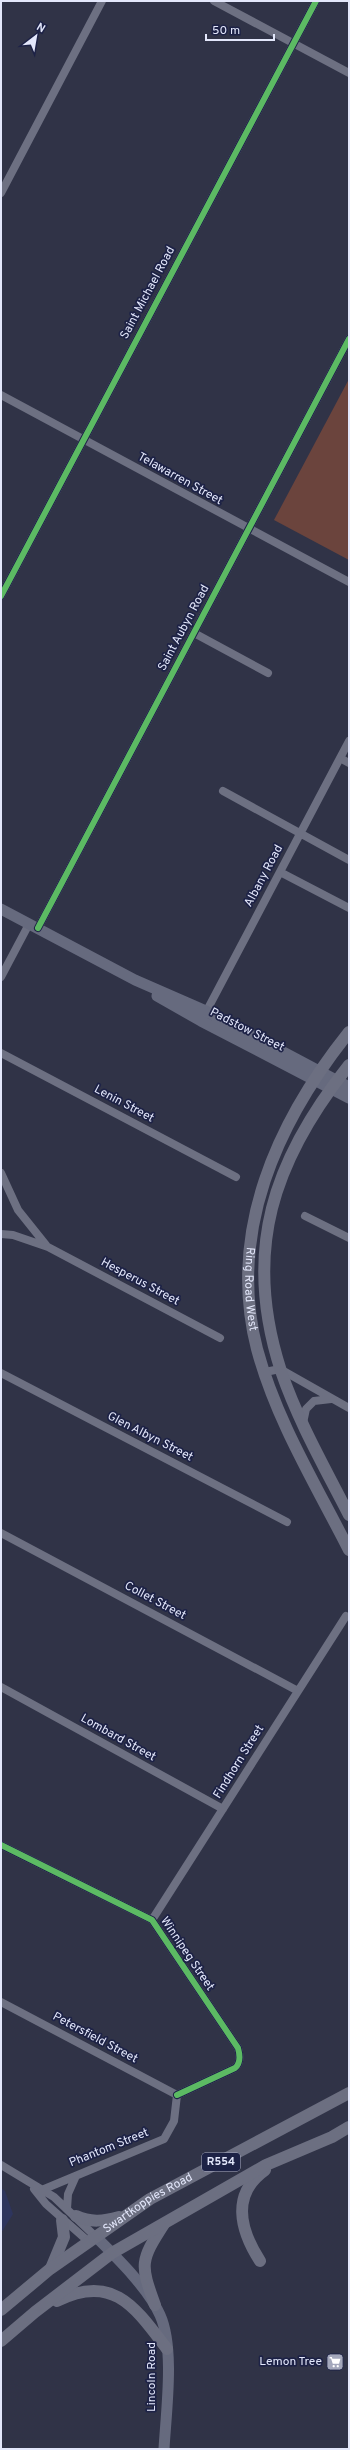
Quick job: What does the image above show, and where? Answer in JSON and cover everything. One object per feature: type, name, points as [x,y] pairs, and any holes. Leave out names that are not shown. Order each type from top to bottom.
[{"type":"main road","name":"Ring Road West","points":[[349,1032],[318,1076],[283,1132],[270,1163],[255,1216],[250,1242],[250,1293],[252,1325],[265,1372],[291,1436],[349,1550]]},
{"type":"main road","name":"Ring Road West","points":[[349,1065],[309,1119],[289,1156],[274,1199],[267,1230],[264,1268],[266,1308],[280,1369],[303,1424],[349,1515]]},
{"type":"main road","name":"Swartkoppies Road","points":[[1,2310],[50,2269],[125,2215],[150,2199],[349,2093]]},
{"type":"main road","name":"Swartkoppies Road","points":[[1,2341],[35,2312],[109,2255],[233,2182],[282,2158],[332,2137],[349,2127]]},
{"type":"main road","points":[[332,2137],[349,2131]]},
{"type":"main road","points":[[260,2260],[242,2222],[243,2200],[245,2192],[262,2171],[282,2158]]},
{"type":"main road","points":[[50,2269],[64,2237],[68,2215],[86,2221],[97,2222],[125,2215]]},
{"type":"main road","points":[[155,2305],[143,2274],[143,2266],[152,2243],[166,2221]]},
{"type":"main road","points":[[35,2312],[78,2292],[95,2289],[106,2291],[115,2294],[132,2306],[167,2349]]},
{"type":"street","points":[[1,193],[102,1]]},
{"type":"street","points":[[214,1],[349,73]]},
{"type":"street","name":"Saint Michael Road","points":[[1,596],[316,1]]},
{"type":"street","name":"Saint Aubyn Road","points":[[1,977],[33,926],[194,633],[349,339]]},
{"type":"street","name":"Telawarren Street","points":[[1,395],[248,530],[349,582]]},
{"type":"street","points":[[194,633],[268,673]]},
{"type":"street","name":"Albany Road","points":[[204,1016],[349,741]]},
{"type":"street","points":[[340,758],[349,763]]},
{"type":"street","points":[[223,791],[301,832],[349,860]]},
{"type":"street","points":[[280,872],[349,908]]},
{"type":"street","name":"Padstow Street","points":[[1,909],[318,1076],[334,1084],[349,1087]]},
{"type":"street","name":"Lenin Street","points":[[1,1053],[236,1177]]},
{"type":"street","points":[[1,1062],[10,1058]]},
{"type":"street","name":"Padstow Street","points":[[334,1084],[349,1098]]},
{"type":"street","name":"Hesperus Street","points":[[1,1174],[18,1210],[48,1247]]},
{"type":"street","points":[[306,1216],[349,1238]]},
{"type":"street","name":"Hesperus Street","points":[[1,1234],[13,1235],[48,1247],[220,1338]]},
{"type":"street","points":[[265,1372],[280,1369],[349,1408]]},
{"type":"street","name":"Glen Albyn Street","points":[[1,1373],[287,1522]]},
{"type":"street","points":[[303,1424],[306,1409],[314,1401],[332,1399]]},
{"type":"street","name":"Collet Street","points":[[1,1533],[298,1691]]},
{"type":"street","name":"Findhorn Street","points":[[152,1920],[346,1616]]},
{"type":"street","name":"Lombard Street","points":[[1,1687],[223,1809]]},
{"type":"street","name":"Winnipeg Street","points":[[1,1845],[152,1920],[238,2048],[240,2055],[239,2061],[235,2068],[177,2095]]},
{"type":"street","name":"Petersfield Street","points":[[1,2002],[177,2095]]},
{"type":"street","name":"Phantom Street","points":[[39,2191],[164,2139],[174,2121],[177,2095]]},
{"type":"street","points":[[1,2165],[29,2182],[68,2215],[109,2255]]},
{"type":"street","points":[[68,2215],[68,2194],[76,2176]]},
{"type":"street","points":[[39,2191],[68,2215],[93,2239]]},
{"type":"street","name":"Lincoln Road","points":[[109,2255],[143,2288],[155,2305],[164,2327],[167,2349],[164,2449]]},
{"type":"shaded area","points":[[349,379],[349,560],[274,520]]},
{"type":"shaded area","points":[[1,2188],[5,2191],[13,2214],[1,2233]]},
{"type":"cycle path","points":[[1,596],[316,1]]},
{"type":"cycle path","points":[[38,928],[349,339]]},
{"type":"cycle path","points":[[1,1845],[152,1920],[238,2048],[240,2059],[235,2068],[177,2095]]},
{"type":"place","name":"Lemon Tree","points":[[335,2362]]}]
